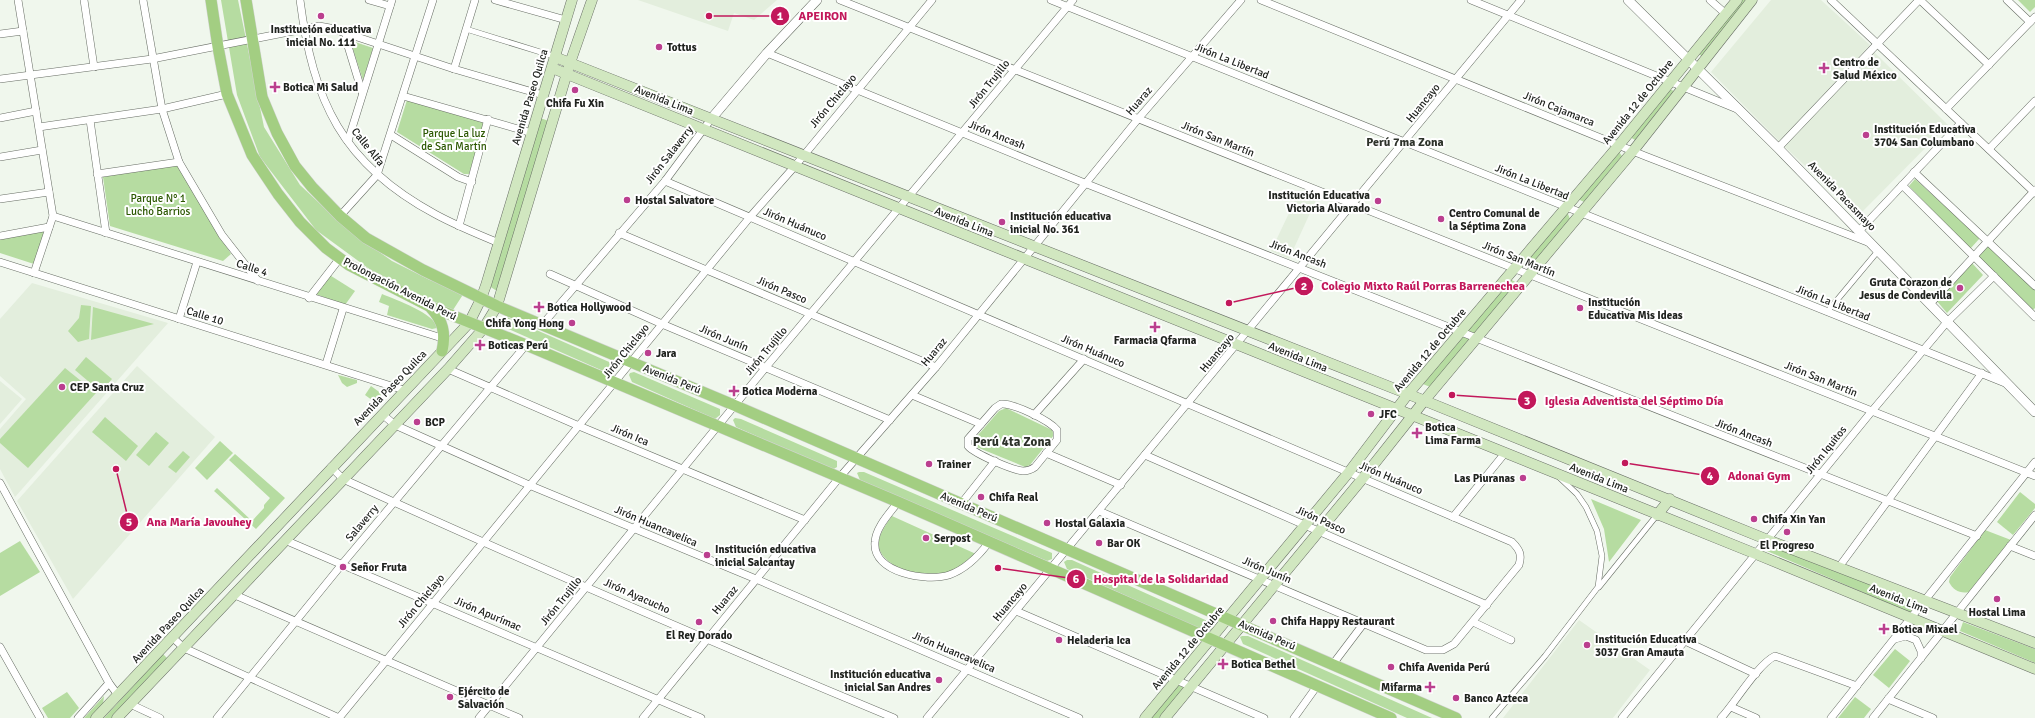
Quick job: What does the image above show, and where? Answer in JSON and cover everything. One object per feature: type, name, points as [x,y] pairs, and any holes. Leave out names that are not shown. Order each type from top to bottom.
[{"type":"main road","name":"Prolongación Avenida Perú","points":[[211,0],[227,94],[252,155],[269,182],[300,222],[326,248],[350,266],[429,306],[469,323]]},
{"type":"main road","points":[[246,0],[262,97],[277,134],[295,166],[312,187],[340,216],[366,238],[423,270],[481,299]]},
{"type":"main road","name":"Avenida Paseo Quilca","points":[[96,718],[173,638],[331,467],[469,323],[481,299],[499,243],[552,68],[553,56],[572,0]]},
{"type":"main road","points":[[117,718],[287,541],[343,479],[448,369],[483,328],[497,306],[570,63],[592,0]]},
{"type":"main road","name":"Avenida 12 de Octubre","points":[[1145,718],[1349,472],[1408,394],[1513,268],[1619,145],[1737,0]]},
{"type":"main road","points":[[1165,718],[1363,478],[1476,338],[1633,151],[1752,0]]},
{"type":"main road","name":"Avenida Lima","points":[[553,56],[1408,394],[1768,540],[1925,602],[2035,643]]},
{"type":"main road","name":"Avenida Lima","points":[[552,68],[1944,630],[2035,669]]},
{"type":"main road","name":"Avenida Perú","points":[[481,299],[736,406],[1456,718]]},
{"type":"main road","points":[[429,306],[442,322],[445,339],[442,351]]},
{"type":"main road","points":[[469,323],[526,344],[614,383],[898,502],[1050,570],[1391,718]]},
{"type":"main road","points":[[1658,515],[1670,499]]},
{"type":"street","points":[[18,0],[53,216],[34,273]]},
{"type":"street","points":[[84,0],[94,67]]},
{"type":"street","points":[[143,0],[152,59],[162,109],[179,162],[222,235],[258,281]]},
{"type":"street","name":"Calle Alfa","points":[[300,0],[310,59],[321,96],[332,117],[362,160],[377,175],[434,214],[499,243]]},
{"type":"street","points":[[348,141],[391,3],[369,0]]},
{"type":"street","points":[[340,216],[377,175],[433,0]]},
{"type":"street","points":[[454,69],[475,0]]},
{"type":"street","points":[[495,0],[566,20]]},
{"type":"street","name":"Jirón Salaverry","points":[[542,325],[575,284],[665,181],[711,119],[767,53],[817,0]]},
{"type":"street","name":"Jirón San Martín","points":[[840,0],[2035,476]]},
{"type":"street","name":"Jirón Chiclayo","points":[[339,718],[484,543],[529,485],[580,426],[630,362],[932,0]]},
{"type":"street","name":"Jirón La Libertad","points":[[1051,0],[2006,383]]},
{"type":"street","name":"Jirón Trujillo","points":[[479,718],[635,529],[717,426],[736,406],[766,367],[1073,0]]},
{"type":"street","name":"Huaraz","points":[[643,718],[839,478],[936,367],[1138,119],[1241,0]]},
{"type":"street","name":"Jirón Cajamarca","points":[[1261,0],[1633,151],[1872,244]]},
{"type":"street","points":[[1471,0],[1739,110]]},
{"type":"street","name":"Huancayo","points":[[928,718],[1189,404],[1352,204],[1405,143],[1521,0]]},
{"type":"street","name":"Avenida Pacasmayo","points":[[1628,0],[1778,148],[2035,412]]},
{"type":"street","points":[[1710,0],[1726,14]]},
{"type":"street","points":[[1832,0],[1946,110],[2035,191],[1930,304]]},
{"type":"street","points":[[1778,148],[1876,44],[1920,0],[1989,65]]},
{"type":"street","points":[[1946,110],[2032,19],[2008,0]]},
{"type":"street","points":[[0,79],[152,59],[253,40],[304,28],[324,26],[454,69],[543,95]]},
{"type":"street","points":[[466,28],[553,56]]},
{"type":"street","points":[[0,34],[23,31]]},
{"type":"street","points":[[346,33],[347,43],[362,93]]},
{"type":"street","name":"Jirón Ancash","points":[[767,53],[856,91],[1086,184],[1301,267],[1820,475],[1978,536]]},
{"type":"street","points":[[39,127],[162,109],[227,94]]},
{"type":"street","points":[[403,96],[532,133]]},
{"type":"street","points":[[1989,149],[2035,100]]},
{"type":"street","points":[[0,118],[36,111]]},
{"type":"street","points":[[90,120],[106,233]]},
{"type":"street","points":[[459,226],[488,120]]},
{"type":"street","points":[[1859,230],[1961,123]]},
{"type":"street","points":[[391,135],[458,177],[472,182]]},
{"type":"street","points":[[0,157],[42,150]]},
{"type":"street","points":[[97,174],[179,162]]},
{"type":"street","points":[[1914,172],[2035,286]]},
{"type":"street","name":"Jirón Huánuco","points":[[665,181],[1512,542],[1520,552],[1519,565],[1487,605]]},
{"type":"street","points":[[1902,185],[2035,317]]},
{"type":"street","points":[[0,199],[49,192]]},
{"type":"street","name":"Calle 4","points":[[53,216],[309,298],[445,339]]},
{"type":"street","points":[[0,236],[49,227]]},
{"type":"street","name":"Jirón Pasco","points":[[619,233],[936,367]]},
{"type":"street","points":[[1827,312],[1878,251]]},
{"type":"street","points":[[309,298],[340,258]]},
{"type":"street","name":"Calle 10","points":[[0,262],[326,364],[404,390]]},
{"type":"street","points":[[179,319],[197,262]]},
{"type":"street","name":"Jirón Junín","points":[[550,274],[662,324],[890,420]]},
{"type":"street","name":"Jirón Iquitos","points":[[1622,718],[1923,350],[1947,322],[1994,276]]},
{"type":"street","points":[[326,364],[343,308]]},
{"type":"street","name":"Salaverry","points":[[217,718],[343,563],[526,344]]},
{"type":"street","points":[[1034,415],[1084,359]]},
{"type":"street","name":"Jirón Ica","points":[[448,369],[805,520]]},
{"type":"street","points":[[1839,567],[1934,436],[1982,373]]},
{"type":"street","points":[[912,395],[981,424]]},
{"type":"street","points":[[1001,404],[1013,405],[1034,415],[1051,423],[1058,433],[1057,440],[1035,467],[1028,471],[1018,470],[995,461],[976,453],[968,446],[968,440],[995,408],[1001,404]]},
{"type":"street","name":"Jirón Huancavelica","points":[[382,414],[395,425],[529,485],[756,579],[1079,718]]},
{"type":"street","points":[[1046,453],[1120,486]]},
{"type":"street","points":[[1453,517],[1505,453]]},
{"type":"street","name":"Jirón Pasco","points":[[1145,456],[1487,605]]},
{"type":"street","points":[[961,504],[995,461]]},
{"type":"street","points":[[1831,718],[1978,536],[2035,462]]},
{"type":"street","name":"Jirón Ayacucho","points":[[331,467],[343,479],[484,543],[894,718]]},
{"type":"street","points":[[1492,718],[1545,656],[1598,587],[1602,556],[1601,543],[1593,520],[1577,494],[1555,473]]},
{"type":"street","points":[[0,483],[109,683],[118,695]]},
{"type":"street","points":[[898,502],[880,527],[875,542],[876,550],[880,557],[897,570],[908,575],[928,578],[950,574],[966,566],[989,542]]},
{"type":"street","name":"Jirón Junín","points":[[1099,511],[1426,650],[1436,651],[1449,648],[1459,640],[1473,622]]},
{"type":"street","points":[[1585,604],[1658,515]]},
{"type":"street","points":[[1873,718],[2035,515]]},
{"type":"street","name":"Jirón Apurímac","points":[[287,541],[435,602],[702,718]]},
{"type":"street","points":[[2010,546],[2035,556]]},
{"type":"street","points":[[235,595],[519,718]]},
{"type":"street","points":[[1487,605],[1473,622],[1511,640]]},
{"type":"street","points":[[1016,611],[1264,718]]},
{"type":"street","points":[[1334,664],[1364,623]]},
{"type":"street","points":[[1894,639],[1906,636],[1916,640],[1921,651],[1921,658]]},
{"type":"street","points":[[173,638],[184,648],[339,718]]},
{"type":"street","points":[[1685,641],[1756,674]]},
{"type":"street","points":[[0,647],[40,718]]},
{"type":"street","points":[[1721,718],[1756,674],[1770,658],[1775,656],[1857,686]]},
{"type":"street","points":[[78,718],[109,683]]},
{"type":"street","points":[[1294,718],[1317,686]]},
{"type":"street","points":[[1888,699],[1933,718]]},
{"type":"street","points":[[130,704],[160,718]]},
{"type":"street","points":[[1731,707],[1756,718]]},
{"type":"shaded area","points":[[638,0],[777,0],[754,20],[734,13],[728,31]]},
{"type":"shaded area","points":[[1771,0],[1821,0],[1870,45],[1780,142],[1711,72]]},
{"type":"shaded area","name":"Institución Educativa 3704 San Columbano","points":[[1873,51],[1948,125],[1858,216],[1784,146]]},
{"type":"shaded area","points":[[1299,192],[1316,200],[1289,259],[1271,251]]},
{"type":"shaded area","name":"CEP Santa Cruz","points":[[32,283],[168,323],[15,497],[0,469],[0,429],[26,399],[0,376],[0,319]]},
{"type":"shaded area","points":[[137,366],[215,437],[73,599],[17,501]]},
{"type":"shaded area","points":[[0,381],[22,399],[0,424]]},
{"type":"shaded area","name":"Institución Educativa 3037 Gran Amauta","points":[[1579,620],[1650,670],[1613,718],[1503,718]]},
{"type":"green space","points":[[221,0],[238,0],[264,127],[300,185],[347,229],[392,261],[430,280],[464,293],[453,310],[383,279],[316,230],[260,157],[237,95]]},
{"type":"green space","points":[[1740,0],[1747,0],[1703,57],[1697,53]]},
{"type":"green space","points":[[2018,0],[2035,0],[2035,7],[2030,12]]},
{"type":"green space","points":[[352,41],[373,48],[363,80],[351,43]]},
{"type":"green space","points":[[1669,89],[1674,91],[1635,140],[1630,137]]},
{"type":"green space","name":"Parque La luz de San Martín","points":[[407,100],[485,122],[469,174],[464,174],[397,132]]},
{"type":"green space","points":[[540,118],[549,121],[497,291],[489,286]]},
{"type":"green space","points":[[1619,152],[1622,156],[1584,202],[1578,199]]},
{"type":"green space","name":"Parque N° 1 Lucho Barrios","points":[[176,164],[231,254],[223,261],[110,226],[103,177]]},
{"type":"green space","points":[[1915,179],[1980,238],[1970,249],[1909,186]]},
{"type":"green space","points":[[1565,213],[1568,214],[1570,219],[1532,265],[1528,264],[1525,261]]},
{"type":"green space","points":[[45,229],[34,264],[0,253],[0,237]]},
{"type":"green space","points":[[1988,245],[2035,289],[2035,308],[2033,310],[1978,257]]},
{"type":"green space","points":[[1972,263],[1983,275],[1947,313],[1936,300]]},
{"type":"green space","points":[[328,274],[355,291],[345,305],[313,293]]},
{"type":"green space","points":[[1510,279],[1517,283],[1430,387],[1423,384]]},
{"type":"green space","points":[[382,294],[405,303],[422,312],[435,322],[437,328],[432,329],[387,315],[389,306],[379,302]]},
{"type":"green space","points":[[81,305],[91,306],[89,339],[78,342],[68,331],[79,318]]},
{"type":"green space","points":[[93,307],[154,324],[91,340]]},
{"type":"green space","points":[[507,317],[616,365],[616,371],[610,374],[504,327]]},
{"type":"green space","points":[[86,357],[112,379],[101,392],[75,370]]},
{"type":"green space","points":[[65,368],[96,393],[28,468],[0,443],[0,439]]},
{"type":"green space","points":[[634,372],[720,409],[720,415],[715,419],[632,382],[629,375],[630,373]]},
{"type":"green space","points":[[338,375],[357,380],[357,383],[347,387],[342,383]]},
{"type":"green space","points":[[371,386],[382,394],[376,403],[365,395]]},
{"type":"green space","points":[[1006,408],[1052,430],[1054,435],[1030,465],[1025,467],[974,446],[972,442],[999,411]]},
{"type":"green space","points":[[105,417],[138,446],[126,461],[92,432]]},
{"type":"green space","points":[[735,418],[741,419],[837,461],[837,467],[832,470],[736,427],[733,420]]},
{"type":"green space","points":[[156,432],[169,443],[149,466],[136,455]]},
{"type":"green space","points":[[220,441],[233,453],[207,480],[195,468]]},
{"type":"green space","points":[[183,451],[190,457],[176,473],[168,467]]},
{"type":"green space","points":[[235,454],[285,498],[256,529],[214,491],[217,488],[252,521],[264,508],[264,505],[270,498],[229,460]]},
{"type":"green space","points":[[864,472],[1052,553],[1052,559],[1047,561],[860,480],[857,473]]},
{"type":"green space","points":[[2020,492],[2035,504],[2035,508],[2013,535],[1997,522]]},
{"type":"green space","points":[[1591,499],[1641,520],[1609,562],[1604,529]]},
{"type":"green space","points":[[892,516],[976,554],[955,569],[937,576],[922,577],[900,569],[884,557],[880,552],[879,546],[879,539],[882,532]]},
{"type":"green space","points":[[1985,530],[2011,540],[1969,592],[1957,591],[1949,582],[1950,577]]},
{"type":"green space","points":[[20,541],[40,572],[0,596],[0,553]]},
{"type":"green space","points":[[1770,544],[1916,603],[1911,613],[1767,551]]},
{"type":"green space","points":[[1067,560],[1072,560],[1212,623],[1212,629],[1206,632],[1067,569],[1064,562]]},
{"type":"green space","points":[[1963,622],[2035,649],[2035,663],[1960,631]]},
{"type":"green space","points":[[1248,636],[1432,718],[1407,718],[1243,644],[1240,637]]},
{"type":"green space","points":[[1895,649],[1910,661],[1889,688],[1873,675]]},
{"type":"green space","points":[[163,654],[168,659],[113,718],[104,718]]},
{"type":"green space","points":[[1177,682],[1185,686],[1159,718],[1147,718]]},
{"type":"green space","points":[[67,692],[79,708],[70,718],[48,718],[42,708]]},
{"type":"green space","points":[[104,696],[103,705],[92,718],[84,718]]},
{"type":"green space","points":[[1855,697],[1871,709],[1864,718],[1838,718]]},
{"type":"place","name":"Institución educativa inicial No. 111","points":[[321,16]]},
{"type":"place","name":"APEIRON","points":[[709,16]]},
{"type":"place","name":"Tottus","points":[[659,47]]},
{"type":"place","name":"Centro de Salud México","points":[[1824,68]]},
{"type":"place","name":"Botica Mi Salud","points":[[275,87]]},
{"type":"place","name":"Chifa Fu Xin","points":[[575,90]]},
{"type":"place","name":"Institución Educativa 3704 San Columbano","points":[[1866,135]]},
{"type":"place","name":"Hostal Salvatore","points":[[627,200]]},
{"type":"place","name":"Institución Educativa Victoria Alvarado","points":[[1378,201]]},
{"type":"place","name":"Centro Comunal de la Séptima Zona","points":[[1441,219]]},
{"type":"place","name":"Institución educativa inicial No. 361","points":[[1002,222]]},
{"type":"place","name":"Gruta Corazon de Jesus de Condevilla","points":[[1960,288]]},
{"type":"place","name":"Colegio Mixto Raúl Porras Barrenechea","points":[[1229,303]]},
{"type":"place","name":"Botica Hollywood","points":[[539,307]]},
{"type":"place","name":"Institución Educativa Mis Ideas","points":[[1580,308]]},
{"type":"place","name":"Chifa Yong Hong","points":[[572,323]]},
{"type":"place","name":"Farmacia Qfarma","points":[[1155,327]]},
{"type":"place","name":"Boticas Perú","points":[[480,345]]},
{"type":"place","name":"Jara","points":[[648,353]]},
{"type":"place","name":"CEP Santa Cruz","points":[[62,387]]},
{"type":"place","name":"Botica Moderna","points":[[734,391]]},
{"type":"place","name":"Iglesia Adventista del Séptimo Día","points":[[1452,395]]},
{"type":"place","name":"JFC","points":[[1371,414]]},
{"type":"place","name":"BCP","points":[[417,422]]},
{"type":"place","name":"Botica Lima Farma","points":[[1417,433]]},
{"type":"place","name":"Adonai Gym","points":[[1625,463]]},
{"type":"place","name":"Trainer","points":[[929,464]]},
{"type":"place","name":"Ana María Javouhey","points":[[116,469]]},
{"type":"place","name":"Las Piuranas","points":[[1523,478]]},
{"type":"place","name":"Chifa Real","points":[[981,497]]},
{"type":"place","name":"Chifa Xin Yan","points":[[1754,519]]},
{"type":"place","name":"Hostal Galaxia","points":[[1047,523]]},
{"type":"place","name":"El Progreso","points":[[1787,532]]},
{"type":"place","name":"Serpost","points":[[926,538]]},
{"type":"place","name":"Bar OK","points":[[1099,543]]},
{"type":"place","name":"Institución educativa inicial Salcantay","points":[[707,555]]},
{"type":"place","name":"Señor Fruta","points":[[343,567]]},
{"type":"place","name":"Hospital de la Solidaridad","points":[[998,568]]},
{"type":"place","name":"Hostal Lima","points":[[1997,599]]},
{"type":"place","name":"Chifa Happy Restaurant","points":[[1273,621]]},
{"type":"place","name":"El Rey Dorado","points":[[699,622]]},
{"type":"place","name":"Botica Mixael","points":[[1884,629]]},
{"type":"place","name":"Heladeria Ica","points":[[1059,640]]},
{"type":"place","name":"Institución Educativa 3037 Gran Amauta","points":[[1587,645]]},
{"type":"place","name":"Botica Bethel","points":[[1223,664]]},
{"type":"place","name":"Chifa Avenida Perú","points":[[1391,667]]},
{"type":"place","name":"Institución educativa inicial San Andres","points":[[939,680]]},
{"type":"place","name":"Mifarma","points":[[1430,687]]},
{"type":"place","name":"Ejército de Salvación","points":[[450,697]]},
{"type":"place","name":"Banco Azteca","points":[[1456,698]]},
{"type":"district","name":"Perú 7ma Zona","points":[[1405,142]]},
{"type":"district","name":"Perú 4ta Zona","points":[[1012,442]]}]
